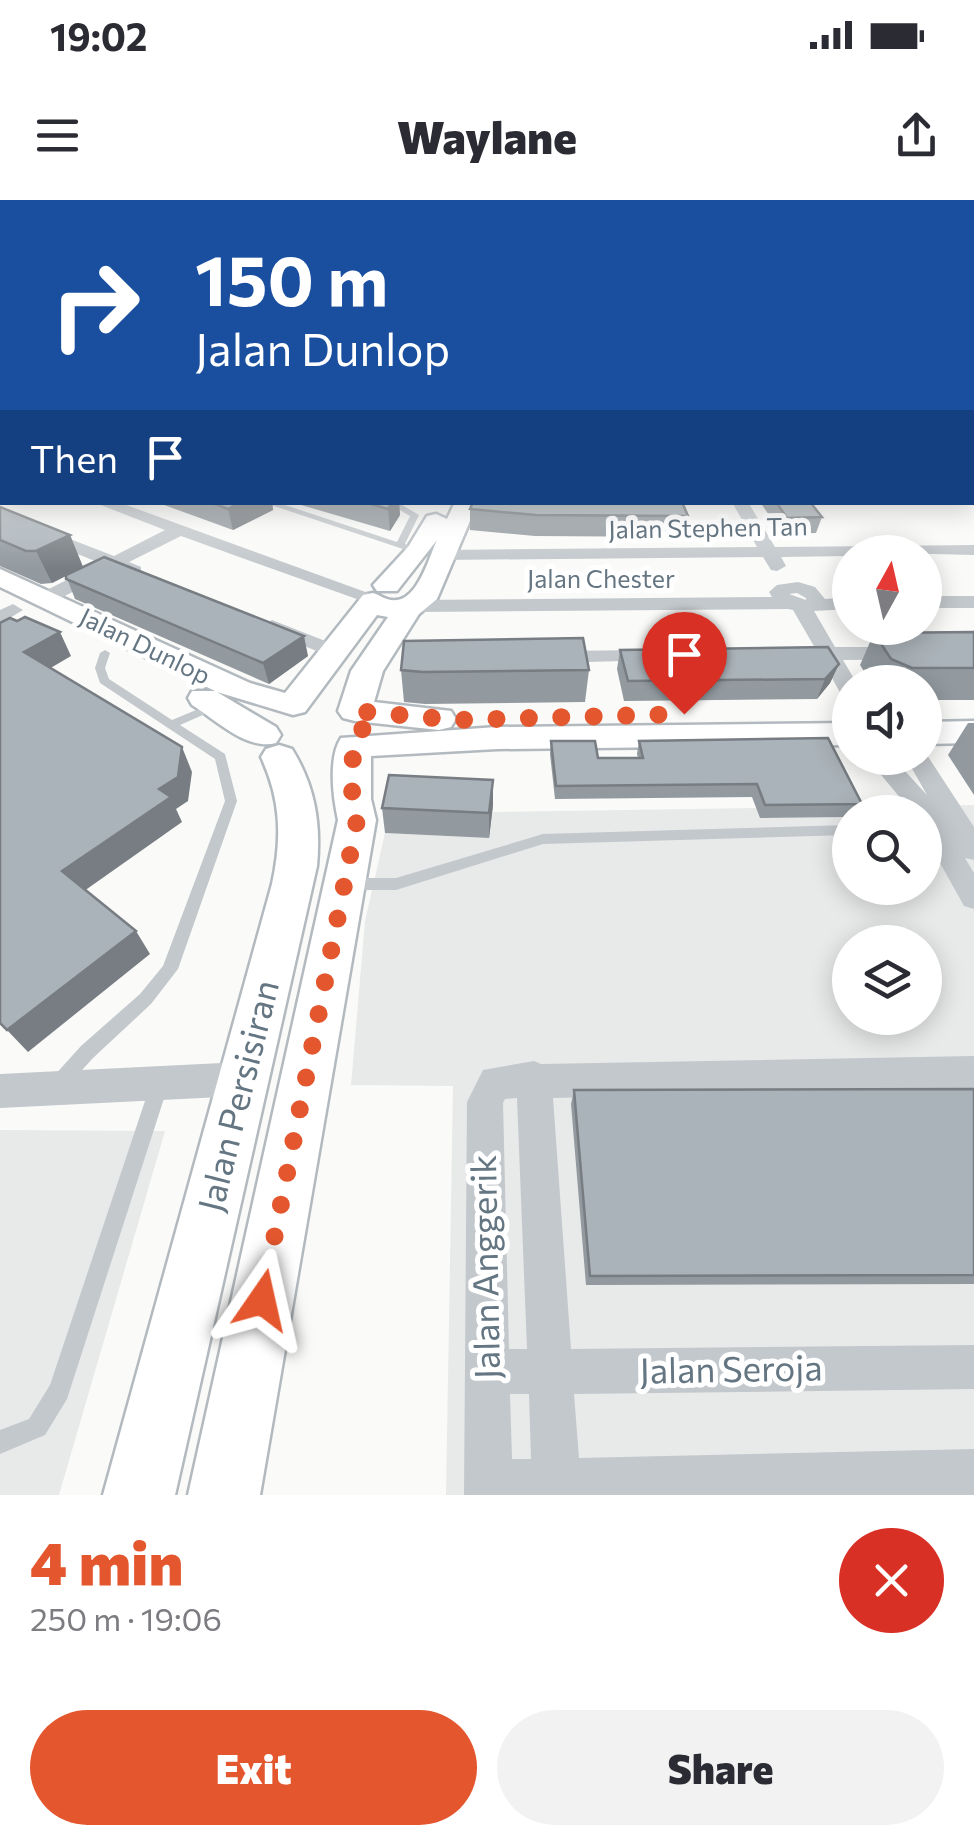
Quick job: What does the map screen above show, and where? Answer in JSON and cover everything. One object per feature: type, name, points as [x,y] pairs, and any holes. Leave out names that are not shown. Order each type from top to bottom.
[{"type":"main road","points":[[393,598],[428,552],[445,505]]},
{"type":"main road","points":[[465,505],[393,598],[336,652],[293,706],[273,718],[272,746],[309,762],[326,760],[354,728],[456,720],[832,711]]},
{"type":"main road","name":"Jalan Dunlop","points":[[4,598],[46,598],[239,690],[293,706]]},
{"type":"main road","name":"Jalan Dunlop","points":[[4,598],[105,652],[218,705],[272,746]]},
{"type":"main road","name":"Jalan Persisiran","points":[[224,1495],[357,820],[352,799],[354,728],[362,685],[385,658],[393,598]]},
{"type":"main road","points":[[293,706],[334,702],[354,728],[498,738],[832,734]]},
{"type":"main road","points":[[942,709],[974,708]]},
{"type":"main road","points":[[798,712],[832,717]]},
{"type":"main road","points":[[942,732],[974,732]]},
{"type":"main road","points":[[357,820],[374,778],[393,762],[411,755],[466,749],[498,738]]},
{"type":"main road","name":"Jalan Persisiran","points":[[139,1495],[300,846],[298,799],[272,746]]},
{"type":"main road","points":[[242,1079],[254,1080],[274,1093],[283,1106],[293,1145]]},
{"type":"street","name":"Jalan Chester","points":[[109,505],[393,598],[797,597],[832,600]]},
{"type":"street","name":"Jalan Chester","points":[[137,505],[393,598]]},
{"type":"street","points":[[742,505],[835,665]]},
{"type":"street","points":[[0,517],[152,578]]},
{"type":"street","points":[[46,598],[179,530]]},
{"type":"street","name":"Jalan Stephen Tan","points":[[428,552],[974,540]]},
{"type":"street","name":"Jalan Stephen Tan","points":[[766,547],[974,550]]},
{"type":"street","points":[[942,591],[974,590]]},
{"type":"street","name":"Jalan Chester","points":[[797,597],[832,593]]},
{"type":"street","points":[[942,602],[974,602]]},
{"type":"street","points":[[244,615],[336,652]]},
{"type":"street","points":[[770,654],[974,652]]},
{"type":"street","points":[[533,657],[671,656]]},
{"type":"street","points":[[894,775],[912,795]]},
{"type":"street","points":[[942,824],[971,841]]},
{"type":"street","points":[[942,836],[974,898]]},
{"type":"street","name":"Jalan Anggerik","points":[[488,1489],[486,1094],[502,1079],[974,1072]]},
{"type":"street","name":"Jalan Anggerik","points":[[534,1078],[557,1489]]},
{"type":"street","points":[[6,1084],[56,1088],[242,1079]]},
{"type":"street","name":"Jalan Seroja","points":[[487,1372],[974,1368]]},
{"type":"street","points":[[488,1489],[974,1473]]},
{"type":"lane","name":"Jalan Stephen Tan","points":[[276,505],[428,552]]},
{"type":"lane","points":[[396,505],[415,515],[428,552]]},
{"type":"lane","points":[[56,1088],[87,1048],[156,991],[170,969],[230,801],[221,757],[104,681],[100,668],[105,652]]},
{"type":"lane","points":[[173,724],[218,705]]},
{"type":"lane","points":[[344,884],[396,884],[544,840],[832,831]]},
{"type":"lane","points":[[0,1442],[38,1427],[59,1391],[160,1083]]},
{"type":"shaded area","points":[[974,805],[974,1495],[446,1495],[453,1086],[351,1085],[365,921],[385,833],[489,838],[492,812],[756,808],[761,818],[832,817],[832,905],[942,905],[942,806]]},
{"type":"shaded area","points":[[0,1130],[165,1131],[59,1495],[0,1495]]},
{"type":"building","points":[[472,505],[683,505],[688,516],[536,515],[470,509]]},
{"type":"building","points":[[778,505],[812,505],[822,517],[787,518]]},
{"type":"building","points":[[0,507],[70,535],[36,551],[26,551],[0,540]]},
{"type":"building","points":[[104,557],[304,636],[263,663],[66,579],[66,575]]},
{"type":"building","points":[[25,617],[60,632],[24,652],[182,747],[178,777],[159,789],[171,797],[62,871],[136,931],[7,1030],[0,1023],[0,623]]},
{"type":"building","points":[[942,632],[974,632],[974,668],[905,665],[891,659],[882,645],[942,645]]},
{"type":"building","points":[[583,638],[589,670],[401,670],[404,641]]},
{"type":"building","points":[[828,647],[839,664],[832,665],[825,679],[628,681],[620,650]]},
{"type":"building","points":[[828,738],[832,746],[832,775],[847,775],[857,795],[832,795],[832,804],[765,805],[757,784],[556,786],[551,741],[595,741],[598,758],[643,758],[639,741]]},
{"type":"building","points":[[389,775],[493,780],[489,813],[382,808]]},
{"type":"building","points":[[974,1089],[974,1275],[590,1276],[574,1090]]},
{"type":"route","points":[[262,1300],[357,820],[352,799],[353,746],[363,728],[355,711],[456,720],[684,714]]}]
